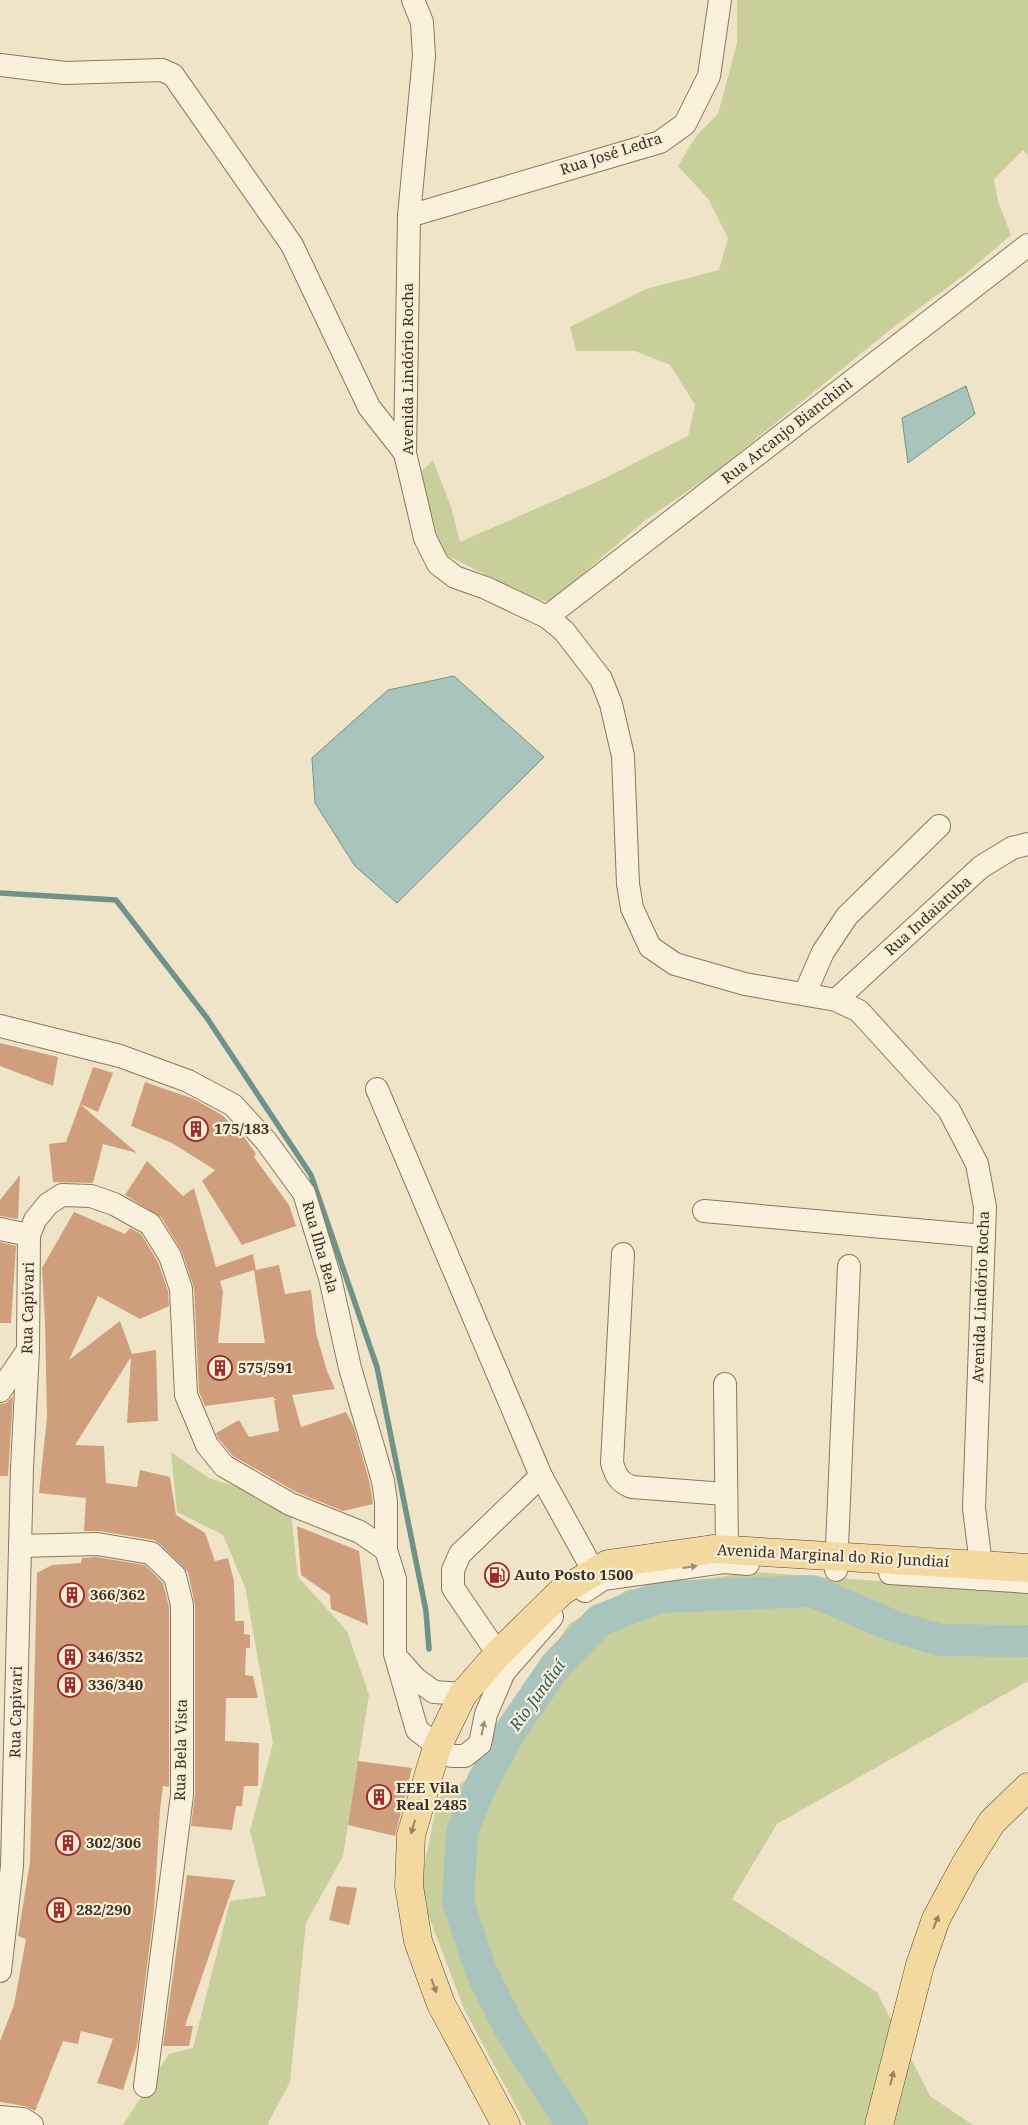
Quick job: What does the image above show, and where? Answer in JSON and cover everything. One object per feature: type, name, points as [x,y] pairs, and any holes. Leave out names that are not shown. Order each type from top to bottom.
[{"type":"main road","name":"Avenida Marginal do Rio Jundiaí","points":[[506,2125],[441,2004],[418,1940],[409,1886],[411,1835],[437,1747],[463,1694],[501,1663],[562,1591],[594,1578],[608,1564],[713,1549],[726,1556],[980,1572],[1028,1568]]},
{"type":"main road","points":[[879,2125],[920,1965],[936,1919],[965,1865],[992,1822],[1028,1787]]},
{"type":"street","name":"Avenida Lindório Rocha","points":[[413,0],[422,22],[424,56],[409,216],[405,453],[425,538],[438,564],[455,576],[486,588],[546,617],[564,631],[601,679],[611,704],[623,756],[629,892],[632,908],[650,948],[675,964],[745,984],[805,993],[836,1000],[859,1011],[949,1110],[977,1164],[985,1207],[974,1508],[980,1572]]},
{"type":"street","name":"Rua José Ledra","points":[[409,216],[660,142],[685,124],[709,76],[720,0]]},
{"type":"street","points":[[0,65],[65,73],[162,70],[174,76],[292,244],[369,407],[405,453]]},
{"type":"street","name":"Rua Arcanjo Bianchini","points":[[546,617],[1028,245]]},
{"type":"street","points":[[805,993],[823,952],[847,916],[939,826]]},
{"type":"street","name":"Rua Indaiatuba","points":[[836,1000],[981,867],[1012,848],[1028,844]]},
{"type":"street","name":"Rua Ilha Bela","points":[[0,1026],[120,1056],[188,1081],[233,1105],[266,1141],[304,1193],[330,1278],[350,1368],[383,1481],[386,1502],[386,1550],[395,1579],[395,1654],[417,1730],[451,1756],[465,1756],[480,1744],[486,1714],[501,1663]]},
{"type":"street","points":[[376,1088],[541,1476],[594,1578]]},
{"type":"street","name":"Rua Capivari","points":[[1,1964],[12,1866],[8,1739],[9,1643],[20,1546],[28,1350],[29,1235],[35,1220],[48,1204],[62,1195],[91,1196],[114,1204],[150,1224],[170,1256],[182,1289],[186,1395],[207,1445],[224,1466],[290,1504],[360,1532],[386,1550]]},
{"type":"street","points":[[704,1211],[984,1236]]},
{"type":"street","points":[[0,1229],[29,1235]]},
{"type":"street","points":[[623,1254],[612,1463],[615,1475],[622,1483],[632,1487],[725,1494]]},
{"type":"street","points":[[836,1563],[849,1266]]},
{"type":"street","points":[[0,1391],[28,1350]]},
{"type":"street","points":[[725,1384],[726,1556]]},
{"type":"street","points":[[501,1663],[453,1588],[453,1570],[460,1554],[541,1476]]},
{"type":"street","name":"Rua Bela Vista","points":[[20,1546],[97,1544],[151,1553],[175,1576],[182,1605],[182,1795],[145,2086]]},
{"type":"street","points":[[980,1572],[1028,1582]]},
{"type":"street","points":[[395,1654],[416,1679],[434,1692],[463,1694]]},
{"type":"street","points":[[415,1724],[434,1692]]},
{"type":"street","points":[[0,2116],[23,2119],[32,2125]]},
{"type":"green space","points":[[737,0],[1028,0],[1028,156],[1023,150],[994,179],[998,201],[1011,235],[963,276],[895,326],[714,473],[643,522],[550,602],[535,599],[442,553],[420,473],[433,460],[451,507],[460,542],[601,480],[688,436],[695,405],[670,365],[635,351],[576,351],[570,327],[646,289],[719,270],[728,238],[709,200],[678,166],[697,135],[718,114],[737,43]]},
{"type":"green space","points":[[171,1452],[209,1478],[290,1504],[298,1577],[347,1631],[369,1695],[343,1856],[306,1923],[290,2082],[267,2125],[123,2125],[169,2054],[193,2048],[230,1901],[266,1896],[250,1831],[273,1743],[245,1587],[223,1535],[177,1512]]},
{"type":"green space","points":[[754,1572],[1028,1592],[1028,1681],[777,1824],[732,1899],[877,1992],[930,2096],[973,2125],[526,2125],[464,2009],[419,1891],[438,1798],[470,1777],[569,1624],[627,1590]]},
{"type":"water","points":[[966,386],[975,414],[908,463],[902,418]]},
{"type":"water","points":[[454,676],[544,757],[397,903],[355,866],[315,803],[312,758],[388,690]]},
{"type":"building","points":[[0,1043],[58,1057],[53,1086],[0,1066]]},
{"type":"building","points":[[93,1067],[113,1073],[98,1112],[80,1104]]},
{"type":"building","points":[[145,1082],[194,1099],[222,1115],[244,1137],[256,1154],[254,1157],[289,1205],[296,1226],[242,1245],[202,1181],[215,1170],[172,1143],[131,1126]]},
{"type":"building","points":[[80,1104],[137,1153],[103,1144],[93,1183],[53,1182],[49,1144],[66,1142]]},
{"type":"building","points":[[147,1161],[183,1196],[194,1188],[216,1267],[253,1254],[256,1270],[279,1265],[285,1294],[311,1290],[316,1333],[327,1371],[335,1389],[292,1395],[301,1427],[346,1412],[354,1427],[370,1484],[373,1504],[343,1511],[296,1492],[233,1456],[218,1438],[216,1433],[239,1420],[249,1437],[279,1431],[274,1401],[277,1399],[273,1397],[205,1406],[199,1392],[194,1288],[182,1252],[161,1217],[125,1195]],"holes":[[[254,1270],[265,1343],[218,1343],[223,1292],[220,1281]]]},
{"type":"building","points":[[20,1175],[18,1219],[0,1216],[0,1200]]},
{"type":"building","points":[[74,1212],[125,1234],[130,1228],[141,1234],[158,1262],[168,1291],[169,1306],[140,1319],[98,1296],[69,1360],[120,1321],[132,1354],[156,1350],[158,1421],[127,1423],[131,1357],[75,1445],[104,1446],[106,1483],[137,1487],[140,1470],[170,1477],[176,1515],[205,1533],[215,1561],[228,1558],[234,1581],[235,1621],[244,1621],[244,1634],[250,1635],[250,1648],[246,1648],[245,1675],[253,1676],[258,1698],[226,1698],[225,1741],[259,1743],[258,1786],[244,1786],[242,1806],[236,1806],[232,1830],[191,1826],[195,1795],[195,1605],[188,1572],[154,1540],[99,1531],[84,1531],[86,1498],[39,1493],[47,1417],[42,1268]]},
{"type":"building","points":[[0,1242],[16,1246],[11,1323],[0,1323]]},
{"type":"building","points":[[13,1396],[8,1476],[0,1476],[0,1404],[6,1403]]},
{"type":"building","points":[[297,1526],[359,1551],[368,1625],[331,1609],[330,1595],[301,1575]]},
{"type":"building","points":[[96,1557],[145,1565],[163,1583],[169,1607],[169,1787],[163,1786],[160,1810],[154,1911],[137,2046],[123,2090],[97,2083],[113,2039],[81,2031],[78,2044],[63,2041],[35,2111],[25,2106],[0,2102],[0,2041],[14,2005],[26,1939],[18,1936],[30,1862],[37,1573],[52,1565],[81,1563],[82,1558]]},
{"type":"building","name":"EEE Vila Real 2485","points":[[358,1761],[412,1768],[395,1836],[348,1825]]},
{"type":"building","points":[[187,1875],[235,1880],[185,2026],[193,2026],[189,2046],[163,2046]]},
{"type":"building","points":[[337,1886],[357,1888],[349,1925],[329,1920]]},
{"type":"waterway","points":[[0,893],[116,900],[207,1018],[311,1175],[377,1367],[426,1611],[429,1649]]},
{"type":"waterway","name":"Rio Jundiaí","points":[[572,2125],[509,2027],[481,1971],[458,1902],[462,1832],[482,1783],[510,1732],[556,1665],[600,1620],[660,1597],[812,1591],[893,1626],[940,1640],[1028,1641]]},
{"type":"waterway","points":[[457,1808],[462,1832]]},
{"type":"place","name":"175/183","points":[[196,1129]]},
{"type":"place","name":"575/591","points":[[220,1368]]},
{"type":"place","name":"Auto Posto 1500","points":[[497,1575]]},
{"type":"place","name":"366/362","points":[[72,1595]]},
{"type":"place","name":"346/352","points":[[70,1657]]},
{"type":"place","name":"336/340","points":[[70,1685]]},
{"type":"place","name":"EEE Vila Real 2485","points":[[379,1797]]},
{"type":"place","name":"302/306","points":[[68,1843]]},
{"type":"place","name":"282/290","points":[[59,1910]]}]
